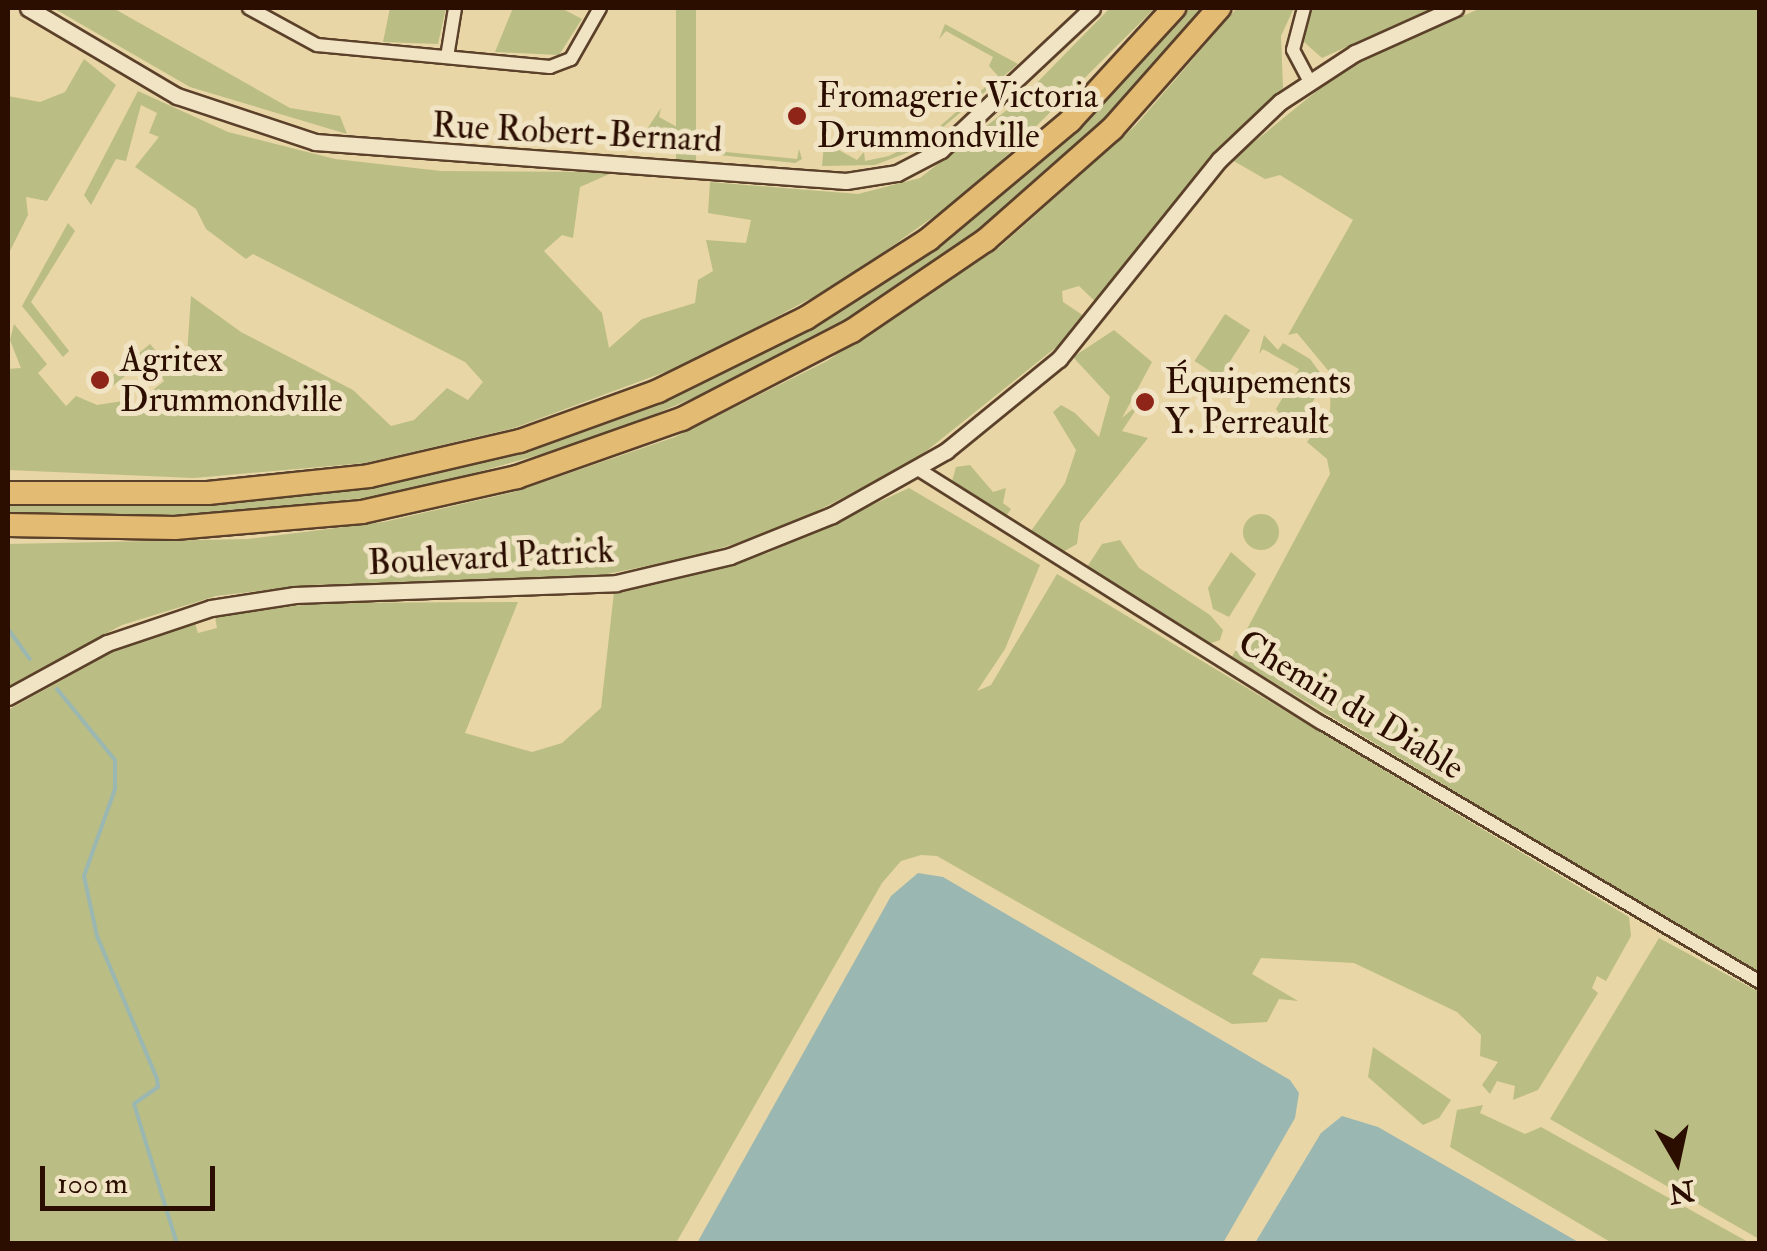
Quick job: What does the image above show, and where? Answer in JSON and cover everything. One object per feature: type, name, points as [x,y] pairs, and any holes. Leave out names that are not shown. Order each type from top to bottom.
[{"type":"highway","points":[[8,493],[108,495],[253,490],[384,473],[549,432],[691,377],[844,296],[942,230],[1070,121],[1174,8]]},
{"type":"highway","points":[[8,526],[162,529],[362,512],[503,481],[682,419],[852,331],[986,240],[1112,129],[1219,8]]},
{"type":"highway","points":[[8,481],[108,495]]},
{"type":"street","name":"Rue Robert-Bernard","points":[[28,8],[177,96],[314,142],[846,181],[897,173],[941,150],[1092,8]]},
{"type":"street","points":[[250,8],[311,44],[561,65],[600,8]]},
{"type":"street","points":[[447,58],[456,8]]},
{"type":"street","points":[[1304,8],[1292,41],[1309,80]]},
{"type":"street","name":"Boulevard Patrick","points":[[8,697],[122,636],[230,604],[328,594],[545,591],[679,570],[788,535],[918,469],[1059,359],[1219,160],[1309,80],[1455,8]]},
{"type":"street","name":"Chemin du Diable","points":[[918,469],[1322,724],[1760,982]]},
{"type":"green space","points":[[53,8],[113,8],[290,108],[340,116],[347,134],[190,87]]},
{"type":"green space","points":[[390,8],[446,8],[438,44],[383,42]]},
{"type":"green space","points":[[513,8],[561,8],[582,19],[559,55],[495,52]]},
{"type":"green space","points":[[676,8],[696,8],[696,164],[676,164]]},
{"type":"green space","points":[[1110,8],[1155,8],[974,188],[843,281],[692,362],[514,428],[365,463],[194,478],[8,470],[8,369],[21,368],[10,340],[14,324],[47,364],[38,373],[66,406],[76,396],[97,405],[123,401],[130,409],[164,381],[150,356],[110,388],[106,381],[150,344],[173,372],[186,369],[191,296],[241,332],[353,390],[391,426],[414,420],[447,388],[468,400],[483,382],[465,362],[253,254],[246,259],[206,229],[196,209],[135,167],[159,137],[149,133],[157,113],[141,105],[126,161],[116,159],[91,205],[84,195],[138,91],[228,132],[335,159],[441,171],[614,172],[580,187],[573,238],[562,235],[544,251],[602,313],[609,348],[642,319],[695,303],[698,280],[713,271],[706,240],[746,243],[751,220],[708,213],[710,182],[858,194],[920,178],[1022,98]]},
{"type":"green space","points":[[1188,8],[1206,8],[1095,132],[969,241],[888,297],[712,390],[596,439],[395,495],[155,519],[8,515],[8,502],[198,504],[411,478],[579,433],[700,384],[859,299],[962,228],[1106,101]]},
{"type":"green space","points":[[1237,8],[1294,8],[1281,36],[1283,88],[1214,152],[1099,305],[1079,286],[1062,291],[1063,302],[1087,318],[1069,337],[910,464],[785,527],[697,556],[577,580],[310,585],[216,596],[122,625],[8,686],[8,544],[247,539],[384,522],[514,492],[675,437],[827,361],[1000,247],[1136,125]]},
{"type":"green space","points":[[1312,8],[1433,8],[1322,58],[1303,41]]},
{"type":"green space","points":[[1481,8],[1759,8],[1759,975],[1232,657],[1330,474],[1327,459],[1307,442],[1330,411],[1331,374],[1297,333],[1288,335],[1353,220],[1280,175],[1265,179],[1232,160],[1345,68]]},
{"type":"green space","points":[[945,24],[1018,64],[917,149],[875,165],[822,166],[825,133],[826,143],[857,160],[864,152],[865,161],[889,156],[928,136],[922,129],[932,133],[998,76],[989,66],[993,57],[946,31],[939,39]]},
{"type":"green space","points":[[84,59],[116,85],[47,201],[26,197],[28,215],[8,255],[8,96],[40,102],[65,92]]},
{"type":"green space","points":[[661,108],[659,117],[717,149],[723,141],[726,152],[797,159],[799,149],[802,159],[795,163],[653,148],[645,132]]},
{"type":"green space","points":[[68,223],[75,231],[31,302],[69,351],[63,357],[22,306]]},
{"type":"green space","points":[[1225,314],[1250,330],[1220,377],[1195,361]]},
{"type":"green space","points":[[1114,330],[1152,362],[1122,418],[1141,402],[1122,431],[1148,438],[1080,523],[1077,544],[1061,553],[1029,534],[1065,483],[1076,450],[1053,412],[1061,405],[1099,437],[1110,397],[1073,357]]},
{"type":"green space","points":[[1264,335],[1278,350],[1283,343],[1310,359],[1324,378],[1296,438],[1276,409],[1299,369],[1263,349],[1259,354]]},
{"type":"green space","points":[[970,465],[993,492],[1006,488],[1003,503],[1011,509],[1004,519],[951,485],[956,467]]},
{"type":"green space","points":[[909,488],[1040,565],[1005,649],[977,691],[991,685],[1057,574],[1629,917],[1631,936],[1606,981],[1597,976],[1592,988],[1598,993],[1538,1090],[1513,1100],[1515,1086],[1497,1081],[1490,1094],[1482,1085],[1498,1062],[1480,1056],[1481,1035],[1457,1012],[1354,963],[1261,958],[1252,974],[1298,1001],[1279,999],[1267,1022],[1232,1024],[937,856],[921,855],[901,861],[882,883],[676,1243],[8,1243],[8,710],[118,649],[195,623],[198,633],[217,628],[215,617],[317,603],[518,602],[465,733],[532,752],[562,743],[601,708],[614,592],[768,553]]},
{"type":"green space","points":[[1261,514],[1274,519],[1279,532],[1274,545],[1261,550],[1248,545],[1243,532],[1248,519]]},
{"type":"green space","points":[[1120,540],[1139,568],[1210,615],[1223,630],[1220,640],[1208,644],[1087,567],[1102,544]]},
{"type":"green space","points":[[1231,552],[1256,574],[1229,617],[1213,609],[1208,588]]},
{"type":"green space","points":[[1659,938],[1759,992],[1759,1239],[1550,1119]]},
{"type":"green space","points":[[1373,1047],[1451,1100],[1439,1118],[1423,1125],[1368,1077]]},
{"type":"green space","points":[[1483,1105],[1480,1113],[1525,1134],[1541,1127],[1750,1243],[1612,1243],[1450,1147],[1457,1110]]},
{"type":"water","points":[[918,873],[943,877],[1290,1080],[1299,1093],[1295,1118],[1223,1243],[697,1243],[891,896]]},
{"type":"water","points":[[1342,1116],[1378,1127],[1580,1243],[1255,1243],[1321,1133]]},
{"type":"waterway","points":[[8,629],[30,659]]},
{"type":"waterway","points":[[57,689],[115,760],[115,789],[84,876],[97,936],[157,1079],[158,1087],[134,1104],[177,1244]]},
{"type":"place","name":"Fromagerie Victoria Drummondville","points":[[797,116]]},
{"type":"place","name":"Agritex Drummondville","points":[[100,380]]},
{"type":"place","name":"Équipements Y. Perreault","points":[[1145,402]]}]
